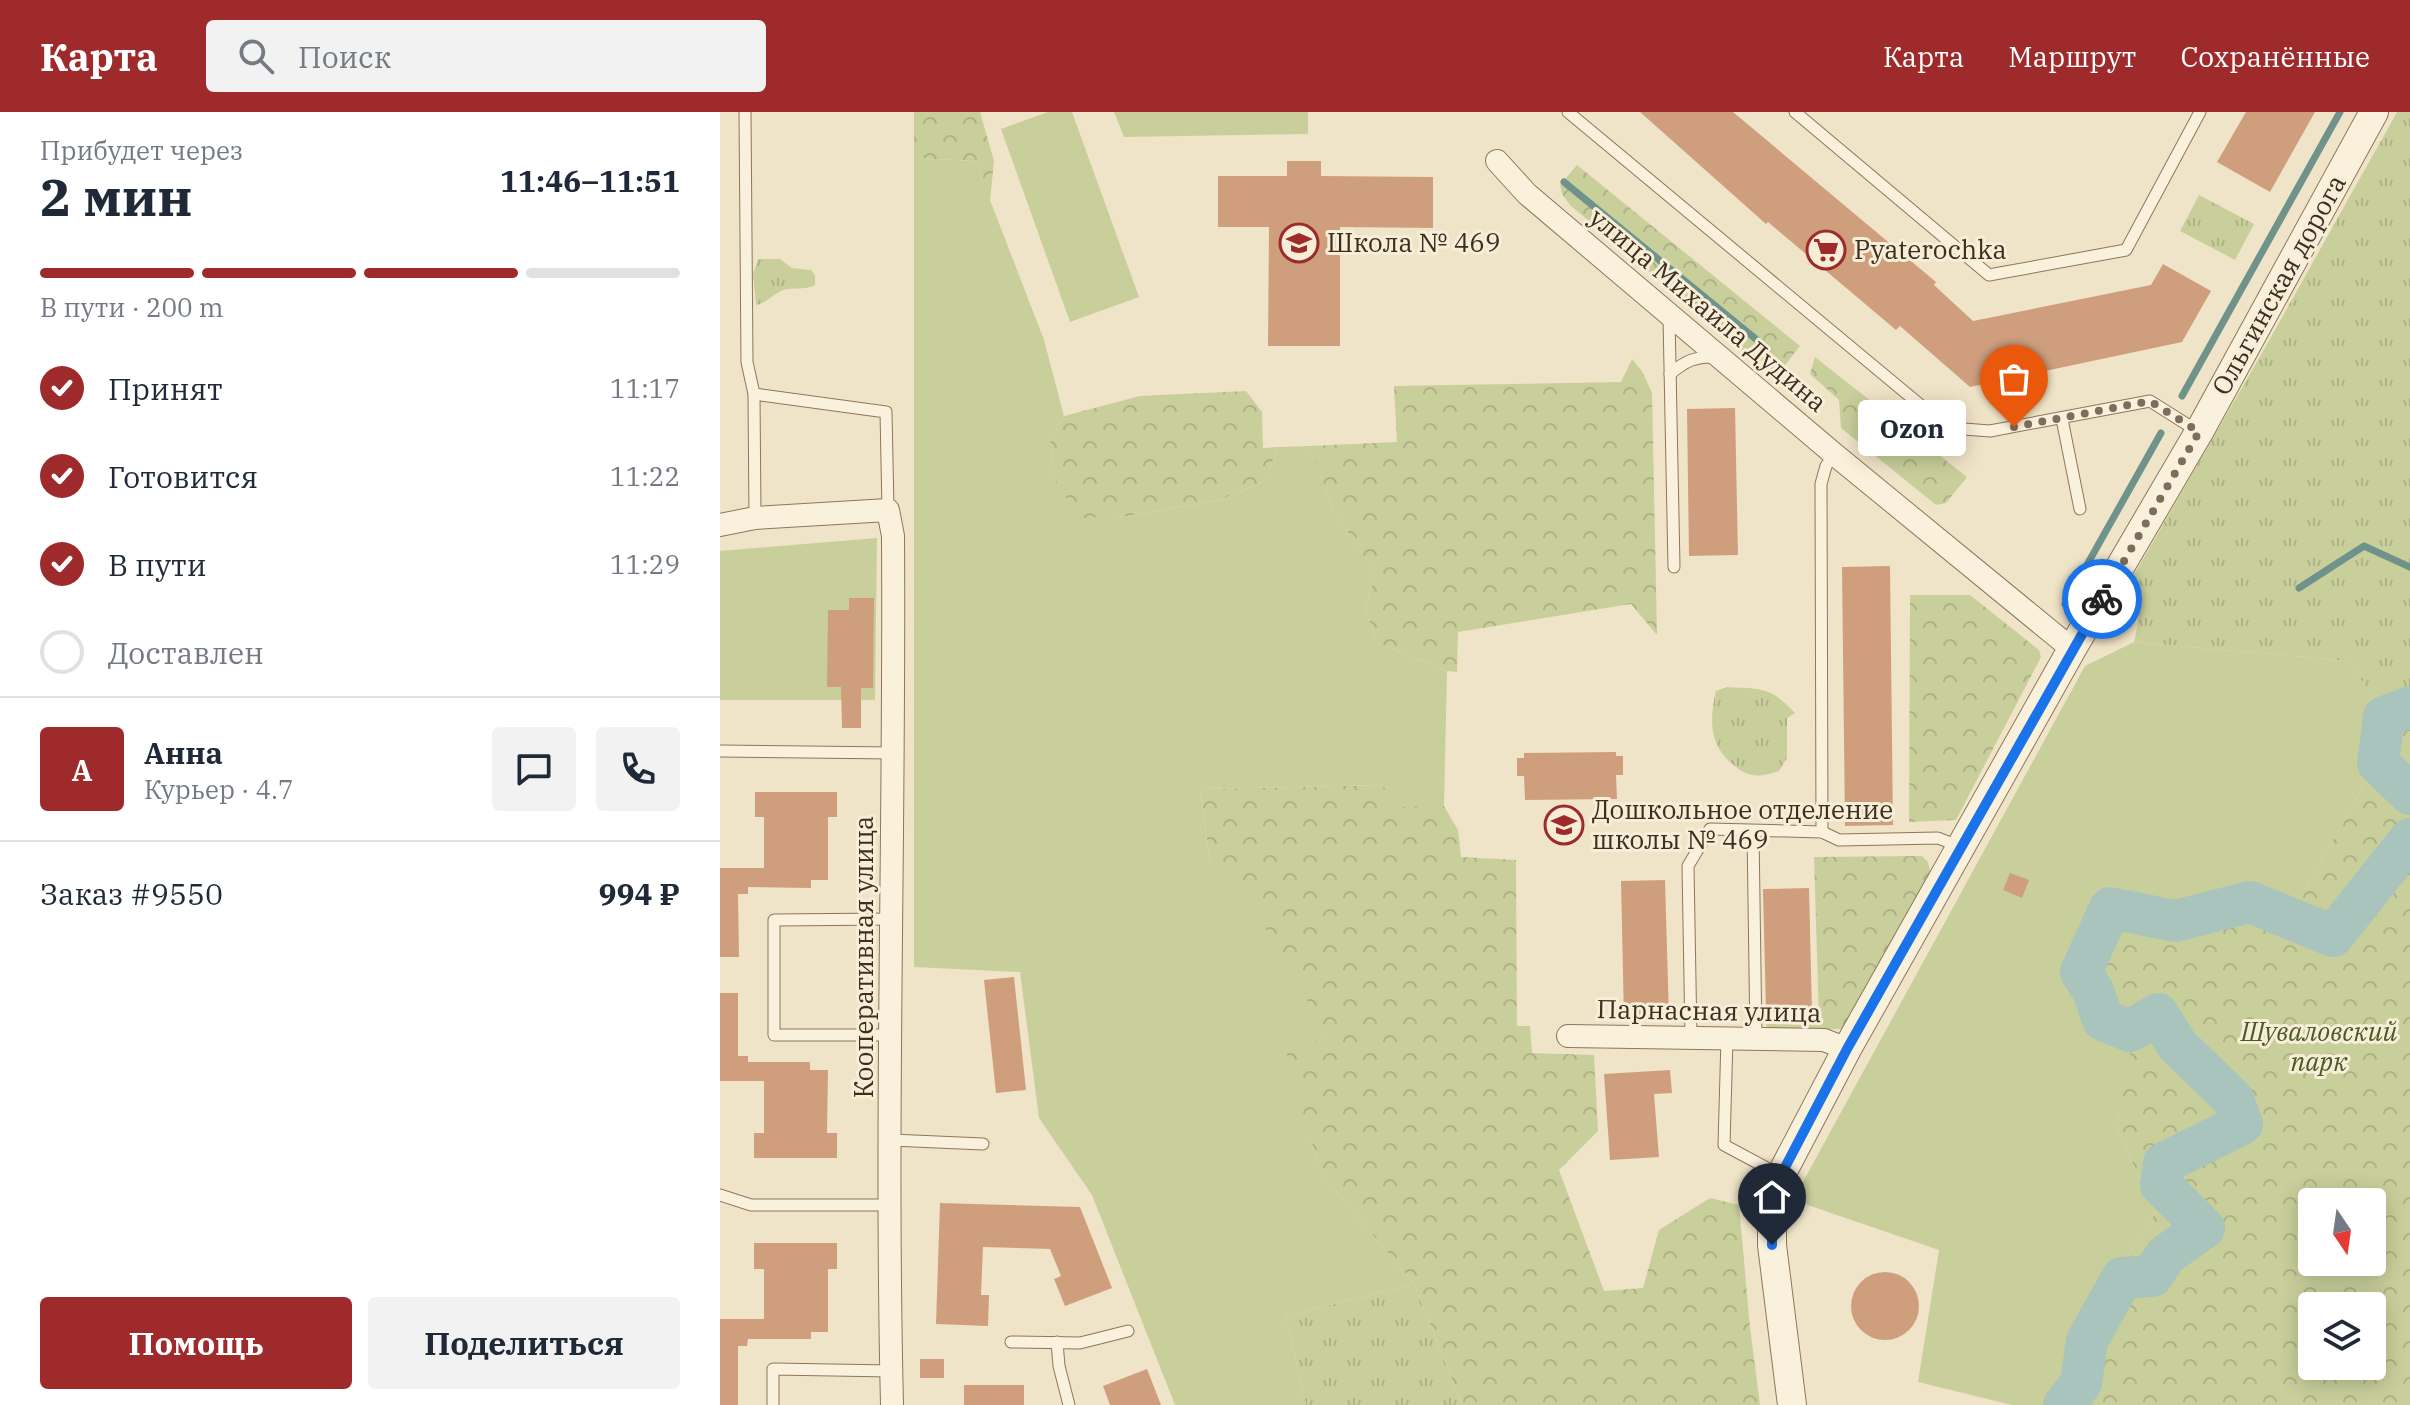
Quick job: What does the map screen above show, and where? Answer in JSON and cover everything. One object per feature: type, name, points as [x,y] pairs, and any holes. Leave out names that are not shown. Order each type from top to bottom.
[{"type":"street","name":"Ольгинская дорога","points":[[1792,1405],[1772,1245],[1772,1208],[1781,1175],[1847,1049],[2072,649],[2199,432],[2374,112]]},
{"type":"street","name":"улица Михаила Дудина","points":[[1497,161],[1527,194],[1834,454],[2072,649]]},
{"type":"street","points":[[720,525],[755,518],[888,510]]},
{"type":"street","name":"Кооперативная улица","points":[[888,510],[893,536],[894,753],[890,1205],[892,1405]]},
{"type":"street","name":"Парнасная улица","points":[[1568,1036],[1824,1040],[1847,1049]]},
{"type":"lane","points":[[745,112],[747,362],[754,394],[755,518]]},
{"type":"lane","points":[[1568,112],[1936,418],[1964,429],[1990,431],[2150,401],[2199,432]]},
{"type":"lane","points":[[1795,112],[1989,275],[2126,250],[2200,112]]},
{"type":"lane","points":[[1669,313],[1674,567]]},
{"type":"lane","points":[[1670,374],[1686,361],[1704,357],[1721,358]]},
{"type":"lane","points":[[754,394],[886,412],[888,510]]},
{"type":"lane","points":[[2062,419],[2080,509]]},
{"type":"lane","points":[[1822,832],[1821,484],[1826,466],[1834,454]]},
{"type":"lane","points":[[720,751],[894,753]]},
{"type":"lane","points":[[1691,1038],[1688,866],[1710,829],[1822,832],[1839,840],[1938,838],[1961,847]]},
{"type":"lane","points":[[1753,831],[1756,1039]]},
{"type":"lane","points":[[891,919],[774,920],[774,1035],[891,1035]]},
{"type":"lane","points":[[1727,1038],[1724,1145],[1781,1175]]},
{"type":"lane","points":[[891,1140],[983,1144]]},
{"type":"lane","points":[[720,1195],[751,1205],[890,1205]]},
{"type":"lane","points":[[1011,1342],[1080,1343],[1128,1331]]},
{"type":"lane","points":[[1057,1342],[1059,1366],[1069,1405]]},
{"type":"lane","points":[[773,1405],[773,1369],[892,1371]]},
{"type":"green space","points":[[914,112],[980,112],[994,161],[990,201],[975,161],[914,158]]},
{"type":"green space","points":[[1048,112],[1072,112],[1139,297],[1070,322],[1001,129]]},
{"type":"green space","points":[[1114,112],[1308,112],[1308,134],[1124,137]]},
{"type":"green space","points":[[2397,112],[2410,112],[2410,723],[2394,731],[2349,661],[2134,642],[2138,613],[2136,600],[2127,587]]},
{"type":"green space","points":[[914,158],[975,161],[1044,340],[1064,416],[1050,441],[1056,483],[1081,518],[1128,516],[1220,500],[1265,481],[1278,447],[1309,446],[1333,509],[1375,574],[1365,609],[1376,642],[1447,671],[1444,806],[1393,807],[1383,785],[1200,789],[1210,864],[1230,868],[1329,1038],[1285,1049],[1320,1172],[1414,1284],[1286,1316],[1306,1405],[1175,1405],[1092,1195],[1039,1118],[1020,972],[914,967]]},
{"type":"green space","points":[[1577,165],[1800,346],[1782,369],[1770,374],[1570,205],[1560,185]]},
{"type":"green space","points":[[2199,195],[2254,224],[2235,260],[2180,231]]},
{"type":"green space","points":[[758,259],[780,259],[792,268],[811,270],[815,275],[815,285],[785,290],[756,305],[753,274]]},
{"type":"green space","points":[[1815,357],[1967,477],[1946,503],[1936,505],[1841,428],[1839,400],[1810,374]]},
{"type":"green space","points":[[1632,359],[1642,371],[1652,393],[1657,635],[1631,604],[1458,632],[1457,672],[1447,671],[1376,642],[1365,609],[1375,574],[1333,509],[1309,446],[1397,442],[1394,386],[1621,382]]},
{"type":"green space","points":[[1246,391],[1262,412],[1263,448],[1278,447],[1265,481],[1220,500],[1128,516],[1081,519],[1056,484],[1050,441],[1064,416],[1140,396]]},
{"type":"green space","points":[[877,538],[875,700],[720,700],[720,551]]},
{"type":"green space","points":[[1910,595],[1970,595],[2039,650],[2041,657],[1956,820],[1909,822]]},
{"type":"green space","points":[[2134,642],[2349,661],[2394,731],[2298,902],[2229,892],[2188,906],[2102,899],[2075,974],[2091,1023],[2132,1045],[2117,1127],[2142,1185],[2157,1210],[2097,1306],[2046,1405],[2012,1405],[1918,1382],[1939,1250],[1793,1200],[2085,666]]},
{"type":"green space","points":[[1727,687],[1771,693],[1795,713],[1787,718],[1787,758],[1779,771],[1759,776],[1747,773],[1731,763],[1718,747],[1712,720],[1714,701],[1716,691]]},
{"type":"green space","name":"Шуваловский парк","points":[[2410,723],[2410,1405],[2046,1405],[2097,1306],[2157,1210],[2142,1185],[2117,1127],[2131,1045],[2091,1024],[2075,974],[2102,898],[2188,906],[2229,892],[2298,902],[2394,731]]},
{"type":"green space","points":[[1384,785],[1393,806],[1444,806],[1458,830],[1461,857],[1516,860],[1517,1026],[1530,1026],[1532,1053],[1594,1055],[1598,1131],[1559,1170],[1604,1291],[1643,1288],[1659,1230],[1710,1198],[1739,1205],[1760,1405],[1462,1405],[1414,1284],[1320,1172],[1284,1048],[1329,1038],[1210,864],[1200,789]]},
{"type":"green space","points":[[1922,856],[1928,862],[1931,876],[1849,1021],[1841,1029],[1767,1031],[1766,1022],[1819,1020],[1814,857]]},
{"type":"green space","points":[[1414,1284],[1462,1405],[1306,1405],[1286,1316]]},
{"type":"building","points":[[1640,112],[1733,112],[1936,282],[1934,285],[1973,321],[2151,285],[2163,264],[2211,291],[2182,342],[1970,387],[1900,326],[1896,330],[1768,222],[1766,224]]},
{"type":"building","points":[[2246,112],[2315,112],[2270,192],[2217,162]]},
{"type":"building","points":[[1287,161],[1321,161],[1321,176],[1433,177],[1433,228],[1340,227],[1340,346],[1268,346],[1269,227],[1218,227],[1218,176],[1287,176]]},
{"type":"building","points":[[1735,408],[1738,555],[1689,556],[1687,409]]},
{"type":"building","points":[[1890,566],[1893,825],[1845,826],[1842,567]]},
{"type":"building","points":[[849,598],[874,598],[873,688],[861,688],[861,728],[842,728],[841,687],[827,687],[828,610],[849,610]]},
{"type":"building","points":[[1616,752],[1616,756],[1623,756],[1623,775],[1616,775],[1617,799],[1525,800],[1524,776],[1517,776],[1517,758],[1524,758],[1524,753]]},
{"type":"building","points":[[755,792],[837,792],[837,817],[828,817],[828,880],[811,880],[811,888],[748,887],[748,894],[738,894],[739,957],[720,957],[720,868],[764,868],[764,817],[755,817]]},
{"type":"building","points":[[2010,873],[2029,880],[2022,898],[2003,890]]},
{"type":"building","points":[[1665,880],[1669,1017],[1624,1019],[1621,881]]},
{"type":"building","points":[[1809,888],[1812,1012],[1766,1012],[1763,889]]},
{"type":"building","points":[[1014,977],[1026,1090],[996,1093],[984,980]]},
{"type":"building","points":[[720,993],[738,993],[738,1056],[748,1056],[748,1062],[810,1062],[810,1070],[828,1070],[827,1133],[837,1133],[837,1158],[754,1158],[754,1133],[764,1133],[764,1081],[720,1081]]},
{"type":"building","points":[[1670,1070],[1672,1093],[1654,1094],[1659,1157],[1610,1160],[1604,1074]]},
{"type":"building","points":[[940,1203],[1080,1207],[1112,1288],[1065,1306],[1054,1279],[1061,1276],[1050,1249],[983,1247],[981,1295],[989,1295],[988,1326],[936,1324]]},
{"type":"building","points":[[754,1243],[837,1243],[837,1269],[828,1269],[828,1332],[811,1332],[811,1339],[748,1339],[747,1346],[738,1346],[738,1405],[720,1405],[720,1319],[764,1319],[764,1269],[754,1269]]},
{"type":"building","points":[[1892,1272],[1913,1287],[1919,1306],[1917,1319],[1909,1330],[1892,1340],[1878,1340],[1861,1330],[1853,1319],[1851,1299],[1861,1282],[1872,1274]]},
{"type":"building","points":[[920,1359],[944,1359],[944,1378],[920,1378]]},
{"type":"building","points":[[1147,1369],[1161,1405],[1110,1405],[1103,1386]]},
{"type":"building","points":[[964,1385],[1024,1385],[1024,1405],[964,1405]]},
{"type":"waterway","points":[[2182,396],[2340,112]]},
{"type":"waterway","points":[[1564,182],[1768,349]]},
{"type":"waterway","points":[[2065,604],[2161,433]]},
{"type":"waterway","points":[[2299,588],[2364,546],[2410,567]]},
{"type":"waterway","points":[[2410,707],[2384,717],[2378,763],[2410,794]]},
{"type":"waterway","points":[[2378,763],[2410,773]]},
{"type":"waterway","points":[[2064,1405],[2081,1383],[2087,1341],[2122,1278],[2152,1276],[2166,1255],[2204,1228],[2161,1185],[2164,1163],[2242,1124],[2233,1099],[2177,1045],[2158,1014],[2130,1031],[2103,1020],[2093,991],[2081,972],[2110,908],[2175,921],[2250,902],[2333,936],[2410,839]]},
{"type":"way so far","points":[[2014,427],[2150,401],[2199,432],[2102,599]]},
{"type":"place","name":"Школа № 469","points":[[1299,243]]},
{"type":"place","name":"Pyaterochka","points":[[1826,250]]},
{"type":"place","name":"Ozon","points":[[2014,427]]},
{"type":"place","name":"Дошкольное отделение школы № 469","points":[[1564,825]]},
{"type":"route","points":[[1772,1245],[1772,1208],[1781,1175],[1847,1049],[2102,599]]}]
